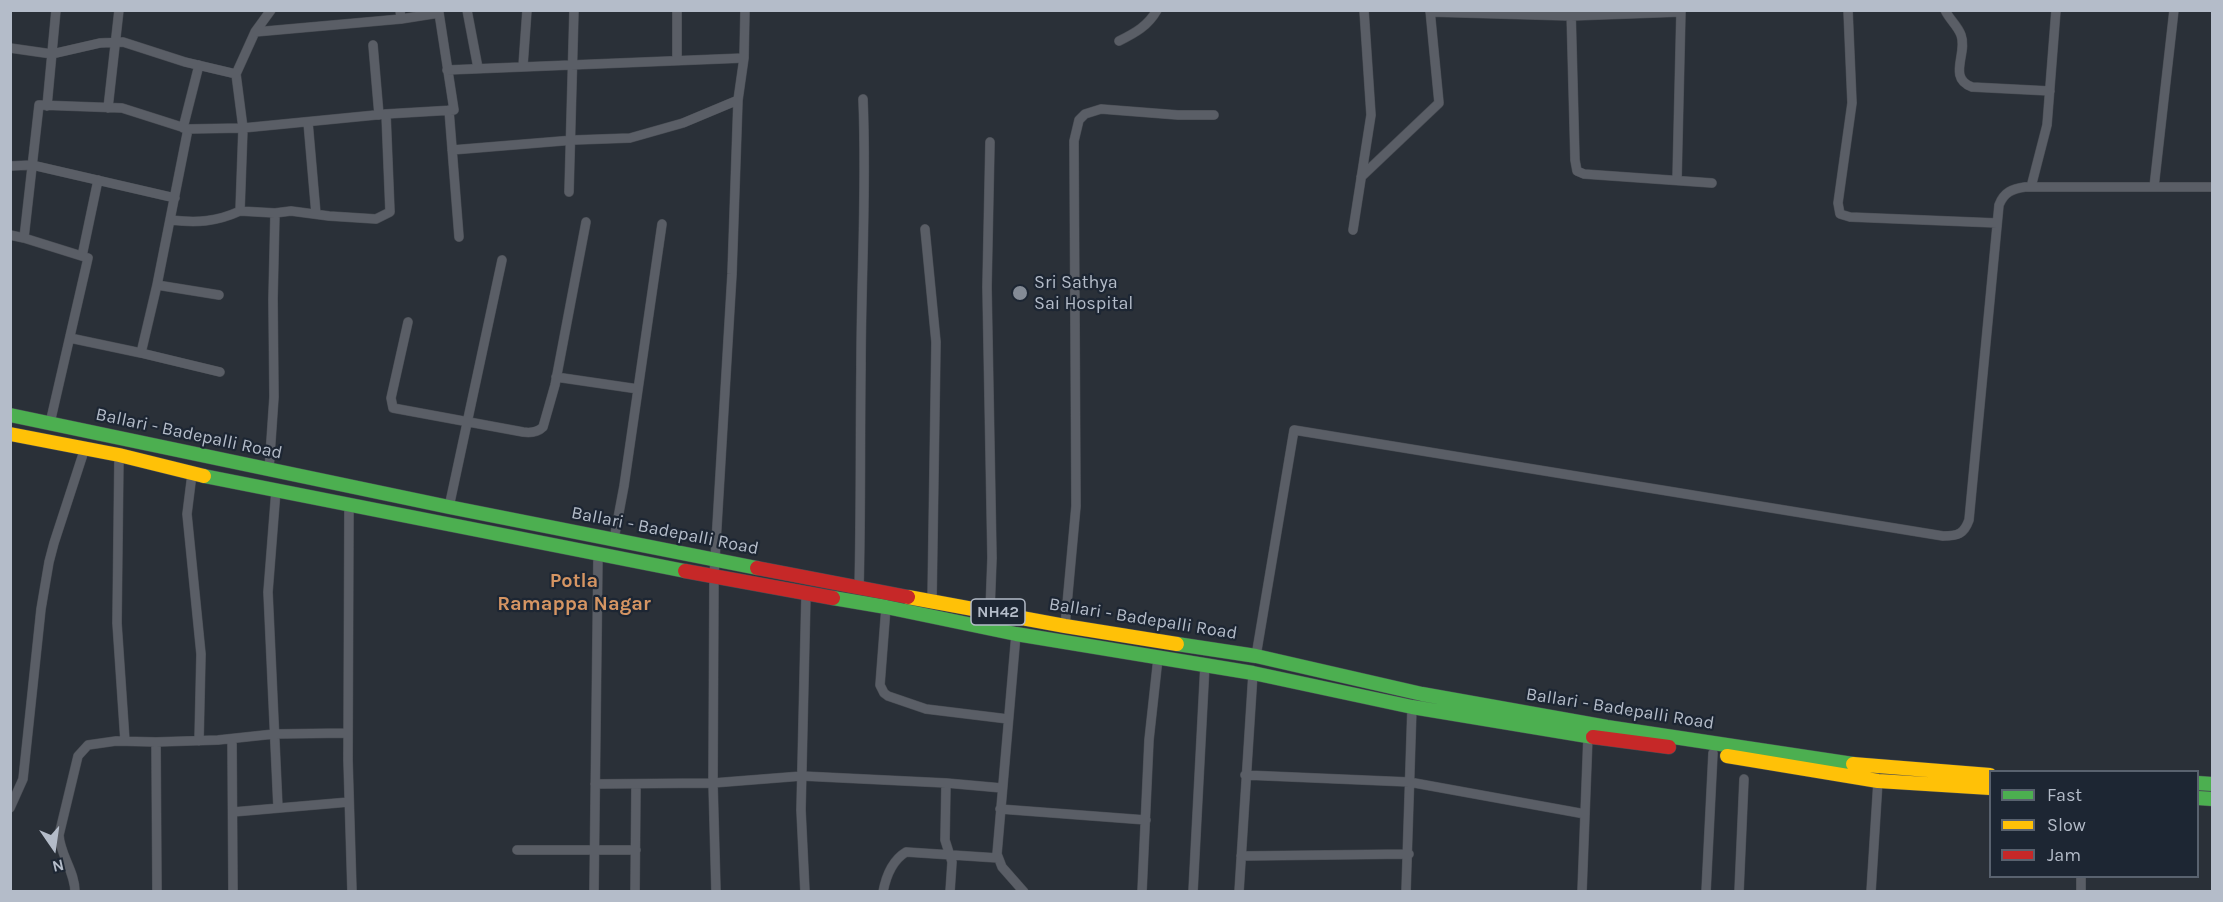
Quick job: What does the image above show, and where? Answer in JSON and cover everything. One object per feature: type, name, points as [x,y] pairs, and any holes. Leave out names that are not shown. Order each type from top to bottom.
[{"type":"highway","name":"Ballari - Badepalli Road","points":[[10,414],[449,507],[858,588],[1065,626],[1256,656],[1422,694],[1607,727],[1866,766],[1989,775]]},
{"type":"highway","name":"Ballari - Badepalli Road","points":[[10,434],[119,455],[192,474],[598,555],[886,607],[1016,634],[1205,664],[1412,707],[1878,781],[1989,788]]},
{"type":"street","points":[[47,106],[56,10]]},
{"type":"street","points":[[108,108],[119,10]]},
{"type":"street","points":[[240,211],[243,128],[236,74],[255,32],[271,10]]},
{"type":"street","points":[[467,10],[478,68]]},
{"type":"street","points":[[523,66],[527,10]]},
{"type":"street","points":[[569,192],[574,10]]},
{"type":"street","points":[[676,10],[677,60]]},
{"type":"street","points":[[716,891],[713,783],[714,576],[732,274],[738,100],[744,58],[745,10]]},
{"type":"street","points":[[1119,41],[1139,31],[1152,19],[1157,10]]},
{"type":"street","points":[[1353,230],[1371,115],[1364,10]]},
{"type":"street","points":[[1848,10],[1852,111],[1838,203],[1840,214],[1850,217],[1997,223]]},
{"type":"street","points":[[1945,10],[1962,36],[1959,73],[1966,85],[2050,91]]},
{"type":"street","points":[[2031,187],[2046,133],[2056,10]]},
{"type":"street","points":[[2154,187],[2174,10]]},
{"type":"street","points":[[1361,177],[1439,103],[1430,11],[1571,13],[1682,11],[1677,180]]},
{"type":"street","points":[[24,238],[39,105],[122,108],[186,129],[243,128],[454,110],[439,13],[401,15],[255,32]]},
{"type":"street","points":[[1571,13],[1577,171],[1584,174],[1712,183]]},
{"type":"street","points":[[10,48],[52,54],[100,43],[123,42],[236,74]]},
{"type":"street","points":[[170,220],[206,222],[226,218],[240,211],[275,213],[291,211],[376,219],[390,212],[383,115],[373,45]]},
{"type":"street","points":[[447,70],[744,58]]},
{"type":"street","points":[[141,353],[175,198],[199,65]]},
{"type":"street","points":[[858,588],[866,169],[864,99]]},
{"type":"street","points":[[452,150],[572,140],[630,138],[683,123],[738,100]]},
{"type":"street","points":[[1065,626],[1076,506],[1074,141],[1079,120],[1085,114],[1101,109],[1178,115],[1214,115]]},
{"type":"street","points":[[449,110],[459,237]]},
{"type":"street","points":[[308,122],[316,214]]},
{"type":"street","points":[[990,142],[987,287],[992,523],[990,611]]},
{"type":"street","points":[[10,166],[32,165],[175,198]]},
{"type":"street","points":[[82,256],[98,180]]},
{"type":"street","points":[[1256,656],[1294,430],[1933,534],[1953,536],[1960,534],[1966,529],[1969,520],[1999,205],[2007,192],[2015,188],[2031,187],[2212,187]]},
{"type":"street","points":[[269,470],[274,397],[275,213]]},
{"type":"street","points":[[408,322],[391,398],[392,406],[396,409],[527,433],[537,431],[543,427],[556,376],[586,222]]},
{"type":"street","points":[[614,539],[624,486],[662,224]]},
{"type":"street","points":[[925,229],[936,342],[933,601]]},
{"type":"street","points":[[10,235],[88,258],[50,423]]},
{"type":"street","points":[[449,507],[502,260]]},
{"type":"street","points":[[157,285],[219,295]]},
{"type":"street","points":[[70,338],[220,372]]},
{"type":"street","points":[[556,376],[638,389]]},
{"type":"street","points":[[10,808],[23,779],[37,639],[50,562],[85,448]]},
{"type":"street","points":[[119,455],[117,623],[125,741]]},
{"type":"street","points":[[192,474],[187,514],[201,654],[199,741]]},
{"type":"street","points":[[276,490],[268,592],[278,808]]},
{"type":"street","points":[[350,504],[348,733],[352,891]]},
{"type":"street","points":[[594,891],[598,555]]},
{"type":"street","points":[[805,891],[802,776],[806,594]]},
{"type":"street","points":[[886,607],[880,679],[884,693],[926,709],[1008,719]]},
{"type":"street","points":[[1016,634],[1000,809],[998,858],[1002,867],[1024,891]]},
{"type":"street","points":[[1142,891],[1149,740],[1158,658]]},
{"type":"street","points":[[1192,891],[1205,664]]},
{"type":"street","points":[[1239,891],[1253,673]]},
{"type":"street","points":[[1406,891],[1412,707]]},
{"type":"street","points":[[75,891],[74,877],[59,835],[78,756],[88,745],[125,741],[199,741],[274,734],[348,733]]},
{"type":"street","points":[[1582,891],[1588,736]]},
{"type":"street","points":[[232,739],[233,891]]},
{"type":"street","points":[[156,742],[157,891]]},
{"type":"street","points":[[1706,891],[1713,753]]},
{"type":"street","points":[[1245,774],[1409,782],[1585,814]]},
{"type":"street","points":[[595,784],[713,783],[802,776],[1002,788]]},
{"type":"street","points":[[1739,891],[1744,779]]},
{"type":"street","points":[[1871,891],[1878,781]]},
{"type":"street","points":[[946,783],[945,840],[952,862],[950,891]]},
{"type":"street","points":[[635,891],[636,785]]},
{"type":"street","points":[[232,812],[350,802]]},
{"type":"street","points":[[1000,809],[1146,820]]},
{"type":"street","points":[[517,850],[636,850]]},
{"type":"street","points":[[883,891],[887,874],[903,853],[909,851],[998,858]]},
{"type":"street","points":[[1241,856],[1409,854]]},
{"type":"traffic: fast","points":[[10,415],[449,507],[757,568]]},
{"type":"traffic: fast","points":[[204,476],[685,571]]},
{"type":"traffic: fast","points":[[833,598],[1016,634],[1253,673],[1412,707],[1593,737]]},
{"type":"traffic: fast","points":[[1177,644],[1256,656],[1422,694],[1607,727],[1853,764]]},
{"type":"traffic: fast","points":[[2199,783],[2212,784]]},
{"type":"traffic: fast","points":[[2199,798],[2212,799]]},
{"type":"traffic: slow","points":[[10,434],[119,455],[204,476]]},
{"type":"traffic: slow","points":[[908,597],[1177,644]]},
{"type":"traffic: slow","points":[[1727,756],[1878,781],[1989,788]]},
{"type":"traffic: slow","points":[[1853,764],[1989,775]]},
{"type":"traffic: jam","points":[[757,568],[908,597]]},
{"type":"traffic: jam","points":[[685,571],[833,598]]},
{"type":"traffic: jam","points":[[1593,737],[1669,747]]},
{"type":"place","name":"Sri Sathya Sai Hospital","points":[[1020,293]]},
{"type":"district","name":"Potla Ramappa Nagar","points":[[574,592]]}]
